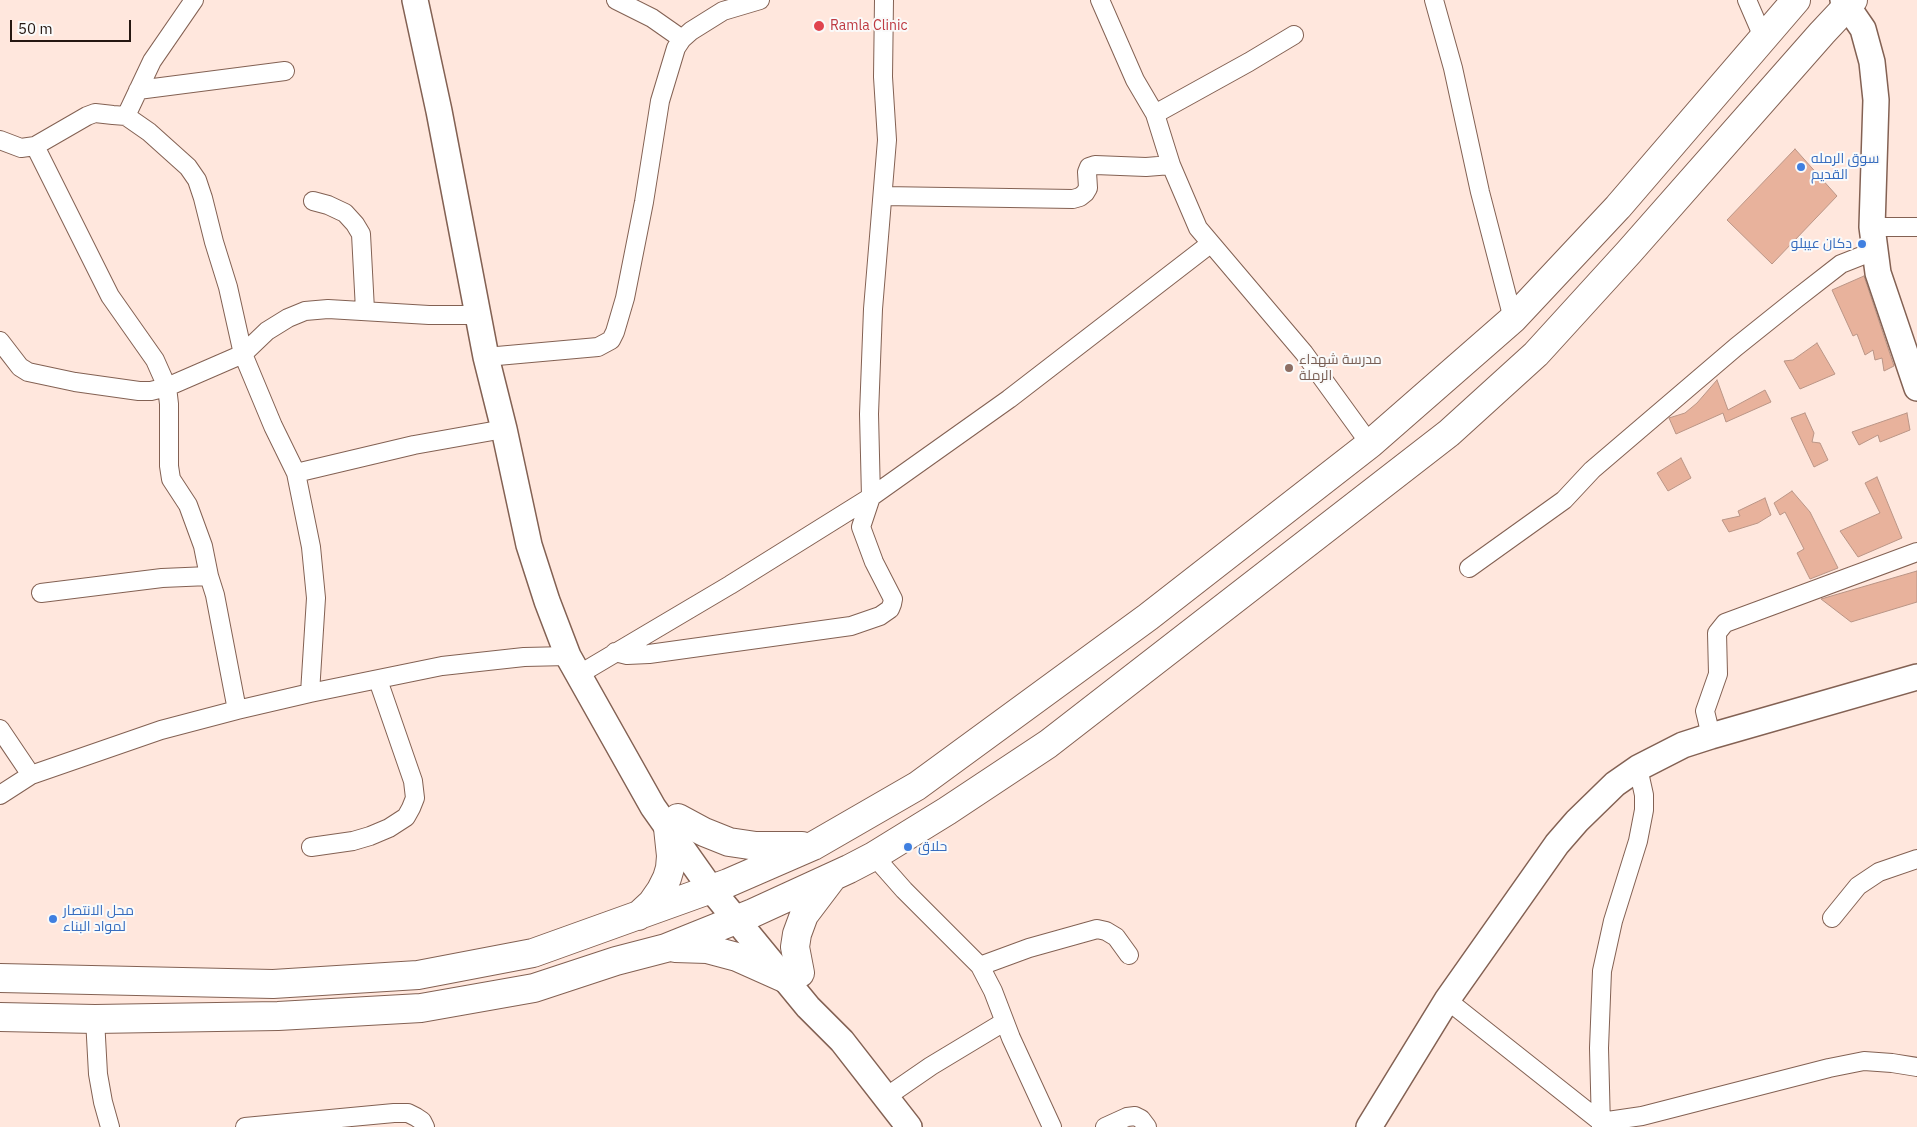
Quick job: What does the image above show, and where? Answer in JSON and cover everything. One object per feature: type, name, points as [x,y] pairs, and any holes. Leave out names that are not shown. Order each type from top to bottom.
[{"type":"main road","points":[[0,978],[273,984],[418,975],[533,953],[720,886],[813,846],[917,786],[1148,617],[1370,444],[1513,319],[1618,207],[1796,0]]},
{"type":"main road","points":[[0,1017],[95,1019],[278,1016],[421,1008],[534,988],[616,961],[666,948],[745,916],[833,877],[874,856],[947,811],[1048,744],[1449,433],[1536,354],[1629,252],[1848,2]]},
{"type":"main road","points":[[637,917],[661,890],[668,873],[673,823],[729,842],[756,846],[813,846]]},
{"type":"main road","points":[[666,948],[707,950],[737,957],[792,976],[797,934],[804,915],[833,877]]},
{"type":"street","points":[[126,116],[152,61],[194,0]]},
{"type":"street","points":[[415,0],[439,111],[486,357],[529,545],[547,601],[573,666],[653,807],[673,823],[720,886],[792,976],[808,1008],[842,1041],[896,1116],[931,1066],[1004,1022]]},
{"type":"street","points":[[616,0],[652,18],[682,39]]},
{"type":"street","points":[[486,357],[598,347],[606,345],[610,340],[615,332],[625,298],[644,202],[660,101],[676,48],[682,39],[722,5],[760,0]]},
{"type":"street","points":[[616,652],[627,655],[649,654],[851,626],[880,616],[890,609],[893,601],[862,531],[862,523],[871,497],[869,414],[873,309],[887,140],[883,77],[884,0]]},
{"type":"street","points":[[1100,0],[1135,80],[1155,114],[1171,165],[1198,228],[1304,353],[1370,444]]},
{"type":"street","points":[[1434,0],[1453,68],[1480,192],[1513,319]]},
{"type":"street","points":[[1747,0],[1763,38]]},
{"type":"street","points":[[1848,2],[1863,29],[1872,62],[1876,100],[1872,227],[1874,251],[1878,273],[1917,388]]},
{"type":"street","points":[[1155,114],[1294,35]]},
{"type":"street","points":[[138,90],[285,71]]},
{"type":"street","points":[[0,140],[21,148],[35,146],[87,116],[103,113],[126,116],[150,132],[176,155],[197,180],[228,288],[243,354],[272,426],[296,472],[311,547],[316,598],[310,693]]},
{"type":"street","points":[[35,146],[110,296],[154,360],[167,387],[169,404],[168,450],[171,479],[188,505],[203,546],[215,595],[238,710]]},
{"type":"street","points":[[883,196],[1073,199],[1080,197],[1088,188],[1087,172],[1089,167],[1095,165],[1171,165]]},
{"type":"street","points":[[313,201],[328,205],[345,213],[361,234],[366,310]]},
{"type":"street","points":[[1872,227],[1917,227]]},
{"type":"street","points":[[0,794],[30,775],[161,730],[310,693],[442,666],[524,657],[573,666],[616,652],[730,585],[871,497],[1008,400],[1210,244]]},
{"type":"street","points":[[1468,568],[1564,500],[1592,470],[1729,353],[1796,299],[1841,264],[1874,251]]},
{"type":"street","points":[[0,341],[20,367],[28,372],[75,382],[151,391],[167,387],[243,354],[267,330],[305,311],[328,309],[429,315],[478,315]]},
{"type":"street","points":[[296,472],[414,445],[504,429]]},
{"type":"street","points":[[1712,736],[1705,711],[1718,674],[1717,633],[1724,623],[1917,552]]},
{"type":"street","points":[[41,593],[127,582],[209,576]]},
{"type":"street","points":[[1369,1127],[1448,1000],[1557,844],[1577,821],[1609,790],[1638,768],[1682,746],[1917,677]]},
{"type":"street","points":[[311,846],[353,841],[370,836],[406,818],[411,808],[415,798],[413,782],[378,680]]},
{"type":"street","points":[[0,729],[30,775]]},
{"type":"street","points":[[1601,1124],[1599,1048],[1602,971],[1612,922],[1638,840],[1644,810],[1644,795],[1638,768]]},
{"type":"street","points":[[874,856],[910,897],[980,966],[993,991],[1004,1022],[1052,1127]]},
{"type":"street","points":[[1832,918],[1858,886],[1879,872],[1917,859]]},
{"type":"street","points":[[980,966],[1029,948],[1096,930],[1106,931],[1116,937],[1129,955]]},
{"type":"street","points":[[1448,1000],[1601,1124]]},
{"type":"street","points":[[95,1019],[98,1074],[110,1127]]},
{"type":"street","points":[[1601,1124],[1642,1116],[1829,1068],[1864,1061],[1892,1062],[1917,1067]]},
{"type":"street","points":[[245,1127],[408,1113],[422,1121],[425,1127]]},
{"type":"street","points":[[1105,1127],[1127,1117],[1135,1116],[1141,1119],[1147,1127]]},
{"type":"building","points":[[1795,149],[1837,196],[1772,264],[1727,220]]},
{"type":"building","points":[[1864,276],[1894,366],[1884,371],[1882,358],[1875,360],[1873,350],[1865,355],[1857,334],[1853,336],[1832,290]]},
{"type":"building","points":[[1817,343],[1835,374],[1800,389],[1784,361],[1793,360]]},
{"type":"building","points":[[1717,380],[1728,410],[1765,390],[1771,402],[1726,422],[1723,413],[1676,434],[1669,418],[1685,413],[1697,403]]},
{"type":"building","points":[[1805,413],[1814,433],[1812,442],[1820,443],[1828,460],[1814,467],[1791,418]]},
{"type":"building","points":[[1907,413],[1910,430],[1880,442],[1878,435],[1859,445],[1852,432]]},
{"type":"building","points":[[1681,458],[1691,478],[1668,491],[1657,473]]},
{"type":"building","points":[[1877,477],[1902,538],[1858,557],[1840,531],[1880,513],[1865,483]]},
{"type":"building","points":[[1792,491],[1810,512],[1838,568],[1810,579],[1797,553],[1804,549],[1785,512],[1780,515],[1774,503]]},
{"type":"building","points":[[1765,498],[1771,515],[1758,523],[1729,532],[1722,520],[1740,516],[1738,511]]},
{"type":"building","points":[[1917,571],[1917,602],[1851,622],[1821,599]]},
{"type":"place","name":"Ramla Clinic","points":[[819,26]]},
{"type":"place","name":"سوق الرمله القديم","points":[[1801,167]]},
{"type":"place","name":"دكان عيبلو","points":[[1862,244]]},
{"type":"place","name":"مدرسة شهداء الرملة","points":[[1289,368]]},
{"type":"place","name":"حلاق","points":[[908,847]]},
{"type":"place","name":"محل الانتصار لمواد البناء","points":[[53,919]]}]
